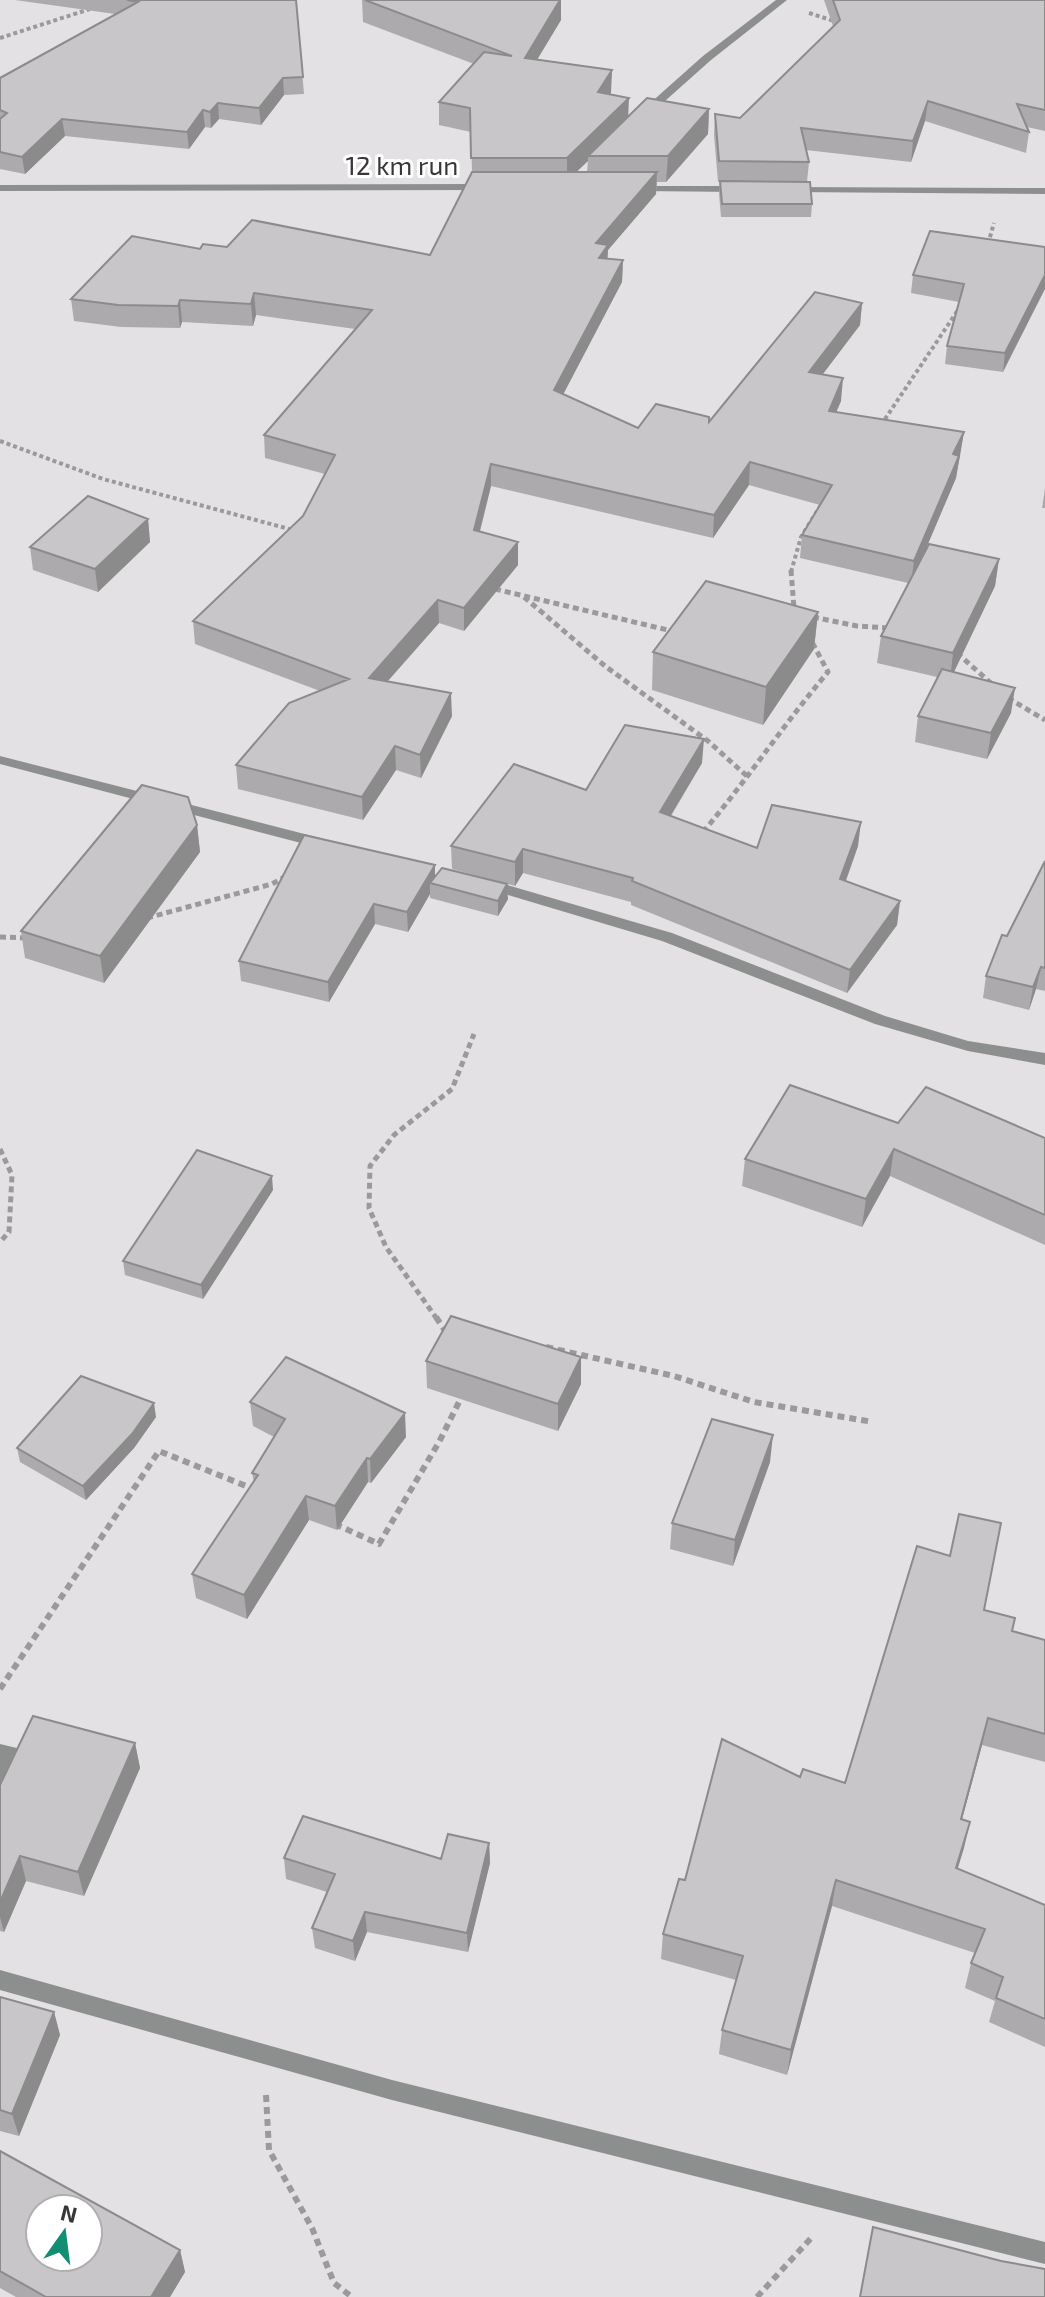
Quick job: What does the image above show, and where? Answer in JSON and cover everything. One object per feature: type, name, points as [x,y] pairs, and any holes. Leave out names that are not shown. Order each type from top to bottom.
[{"type":"street","points":[[638,120],[707,58],[780,2]]},
{"type":"street","name":"12 km run","points":[[0,188],[493,187]]},
{"type":"street","points":[[618,188],[757,189]]},
{"type":"street","points":[[772,189],[1045,191]]},
{"type":"street","points":[[0,760],[342,849]]},
{"type":"street","points":[[471,880],[667,937],[880,1020],[968,1046],[1045,1059]]},
{"type":"street","points":[[0,1752],[14,1755],[0,1778]]},
{"type":"street","points":[[0,1980],[392,2090],[1045,2253]]},
{"type":"path","points":[[780,2],[841,23]]},
{"type":"path","points":[[0,38],[98,5]]},
{"type":"path","points":[[986,250],[1004,191]]},
{"type":"path","points":[[873,436],[960,306]]},
{"type":"path","points":[[0,441],[103,479],[307,533]]},
{"type":"path","points":[[796,614],[791,600],[791,560],[811,516],[829,493]]},
{"type":"path","points":[[490,587],[681,633]]},
{"type":"path","points":[[523,596],[633,688],[726,753],[749,778]]},
{"type":"path","points":[[812,617],[857,626],[905,629]]},
{"type":"path","points":[[693,843],[749,778],[786,722],[828,672],[809,637]]},
{"type":"path","points":[[956,652],[995,687]]},
{"type":"path","points":[[1005,695],[1045,720]]},
{"type":"path","points":[[138,920],[272,884],[342,849]]},
{"type":"path","points":[[0,937],[40,938]]},
{"type":"path","points":[[456,1342],[434,1319],[386,1247],[369,1208],[370,1166],[394,1135],[452,1089],[474,1034]]},
{"type":"path","points":[[0,1149],[12,1175],[9,1232],[0,1242]]},
{"type":"path","points":[[543,1346],[674,1376],[754,1402],[873,1422]]},
{"type":"path","points":[[324,1520],[379,1544],[439,1442],[464,1391]]},
{"type":"path","points":[[0,1689],[159,1451],[269,1496]]},
{"type":"path","points":[[263,2055],[269,2150],[312,2228],[334,2283],[352,2297]]},
{"type":"path","points":[[757,2297],[844,2203]]},
{"type":"building","points":[[127,0],[296,0],[303,77],[283,78],[259,108],[218,103],[210,112],[203,110],[187,132],[62,119],[22,157],[0,152],[0,119],[7,113],[0,110],[0,78],[138,2]]},
{"type":"building","points":[[365,0],[560,0],[525,58],[612,70],[598,92],[629,98],[567,158],[471,158],[470,108],[439,102],[484,52],[512,56]]},
{"type":"building","points":[[833,0],[1045,0],[1045,110],[1017,104],[1029,132],[928,101],[913,141],[801,128],[809,162],[719,161],[715,114],[740,118],[840,20]]},
{"type":"building","points":[[647,98],[709,109],[668,156],[588,156]]},
{"type":"building","points":[[472,172],[657,172],[596,243],[608,245],[599,258],[623,260],[554,390],[638,428],[656,404],[709,417],[709,422],[815,292],[862,303],[809,372],[843,378],[829,411],[964,432],[953,454],[959,456],[914,561],[802,535],[832,485],[750,462],[714,515],[491,464],[474,530],[518,542],[464,608],[438,600],[369,678],[451,693],[420,755],[395,746],[362,797],[236,765],[289,703],[349,679],[193,621],[303,516],[335,455],[264,435],[372,310],[254,293],[251,304],[180,300],[178,306],[118,305],[71,299],[132,236],[200,249],[203,244],[227,247],[252,220],[430,255]]},
{"type":"building","points":[[720,181],[810,182],[812,204],[722,204]]},
{"type":"building","points":[[930,231],[1045,247],[1045,275],[1005,353],[947,346],[964,284],[913,275]]},
{"type":"building","points":[[88,496],[148,519],[95,569],[30,547]]},
{"type":"building","points":[[929,544],[999,559],[953,653],[881,636]]},
{"type":"building","points":[[706,581],[818,612],[766,687],[653,652]]},
{"type":"building","points":[[942,669],[1015,688],[991,733],[918,716]]},
{"type":"building","points":[[625,725],[704,739],[660,812],[757,848],[772,805],[861,822],[840,879],[900,901],[850,970],[632,881],[633,878],[523,849],[515,862],[451,846],[514,764],[586,790]]},
{"type":"building","points":[[142,785],[188,797],[197,825],[100,956],[21,931]]},
{"type":"building","points":[[304,835],[435,865],[407,912],[374,904],[328,982],[239,961]]},
{"type":"building","points":[[1045,861],[1045,968],[1041,967],[1033,987],[986,976],[1002,935],[1007,936]]},
{"type":"building","points":[[442,868],[507,884],[498,901],[430,883]]},
{"type":"building","points":[[790,1085],[898,1123],[926,1087],[1045,1138],[1045,1215],[894,1149],[866,1199],[745,1159]]},
{"type":"building","points":[[197,1150],[272,1176],[201,1285],[123,1261]]},
{"type":"building","points":[[451,1316],[581,1357],[558,1404],[426,1361]]},
{"type":"building","points":[[286,1357],[405,1413],[370,1459],[367,1458],[335,1506],[306,1496],[244,1595],[192,1574],[258,1475],[252,1473],[285,1419],[250,1402]]},
{"type":"building","points":[[81,1376],[154,1403],[132,1434],[83,1486],[17,1448]]},
{"type":"building","points":[[712,1419],[773,1435],[735,1540],[672,1523]]},
{"type":"building","points":[[959,1514],[1001,1523],[984,1610],[1015,1618],[1012,1631],[1045,1640],[1045,1734],[988,1718],[961,1819],[970,1822],[956,1868],[1045,1905],[1045,2019],[996,1998],[1003,1977],[971,1963],[985,1929],[836,1880],[791,2050],[722,2030],[743,1956],[663,1934],[679,1879],[685,1880],[722,1739],[800,1777],[803,1769],[845,1783],[917,1546],[950,1556]]},
{"type":"building","points":[[33,1716],[135,1743],[78,1872],[20,1856],[0,1902],[0,1785]]},
{"type":"building","points":[[303,1816],[441,1859],[448,1834],[489,1843],[467,1933],[365,1912],[353,1941],[312,1928],[335,1874],[284,1858]]},
{"type":"building","points":[[0,1997],[54,2012],[12,2114],[0,2110]]},
{"type":"building","points":[[0,2151],[76,2193],[24,2193],[24,2273],[104,2273],[104,2208],[180,2250],[151,2297],[46,2297],[0,2271]]},
{"type":"building","points":[[873,2227],[1001,2261],[1045,2269],[1045,2297],[860,2297]]}]
